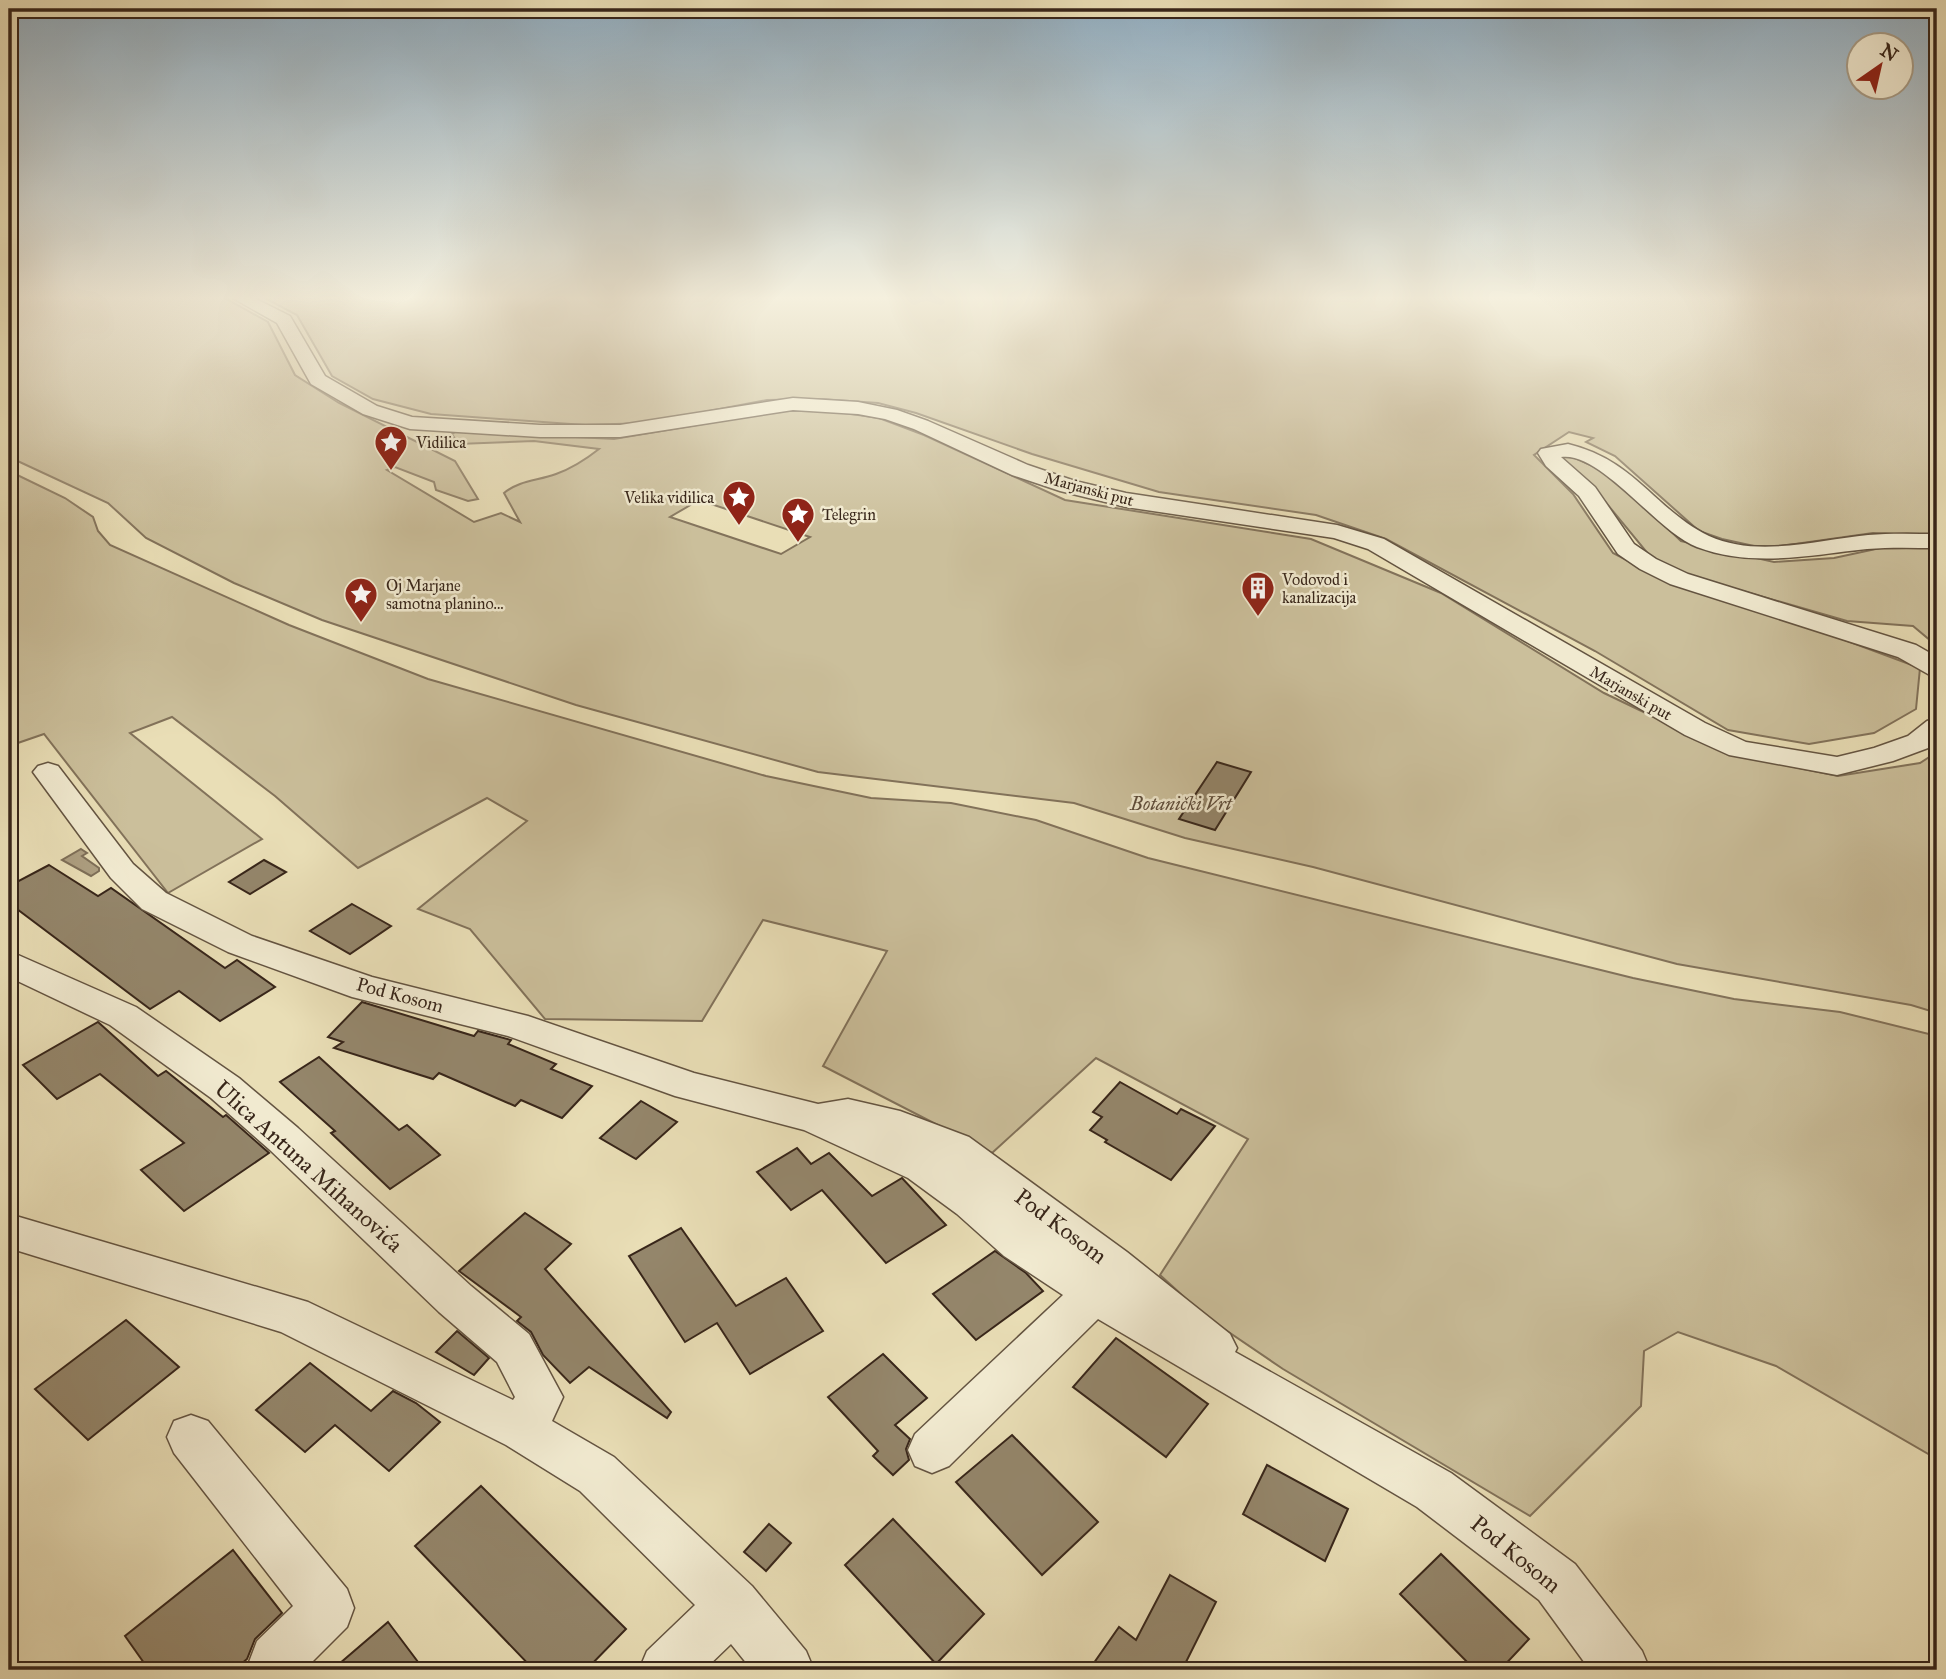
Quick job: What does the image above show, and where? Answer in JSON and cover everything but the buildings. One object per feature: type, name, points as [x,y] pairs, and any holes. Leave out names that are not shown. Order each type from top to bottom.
[{"type":"street","name":"Marjanski put","points":[[315,375],[318,380],[370,411],[410,423],[599,432],[645,429],[723,413],[793,404],[890,414],[948,436],[1020,470],[1068,486],[1126,500],[1337,532],[1376,544],[1695,729],[1739,749],[1836,766],[1883,755],[1918,742],[1937,727]]},
{"type":"street","points":[[1937,541],[1889,540],[1795,554],[1753,552],[1704,542],[1681,530],[1617,474],[1592,459],[1567,450],[1548,453],[1553,462],[1587,492],[1626,549],[1648,564],[1679,579],[1907,651],[1937,668]]},
{"type":"street","name":"Pod Kosom","points":[[48,772],[122,871],[154,901],[240,944],[365,988],[515,1025],[689,1086],[814,1118],[922,1167],[972,1202],[1018,1244],[1094,1294],[1434,1490],[1557,1582],[1623,1670]]},
{"type":"street","name":"Ulica Antuna Mihanovića","points":[[9,962],[123,1016],[219,1083],[284,1139],[455,1299],[513,1348],[540,1396],[523,1429]]},
{"type":"street","name":"Pod Kosom","points":[[814,1118],[848,1114],[901,1126],[955,1148],[1112,1265],[1277,1401]]},
{"type":"street","points":[[9,1231],[292,1316],[523,1429],[597,1474],[733,1605],[788,1670]]},
{"type":"street","name":"Pod Kosom","points":[[933,1450],[1094,1294]]},
{"type":"street","points":[[191,1437],[328,1608],[276,1660],[273,1670]]},
{"type":"street","points":[[666,1670],[733,1605]]},
{"type":"green space","name":"Botanički Vrt","points":[[9,375],[296,375],[339,403],[455,461],[478,499],[468,501],[436,490],[434,482],[395,467],[387,470],[474,522],[501,513],[520,522],[504,493],[522,483],[568,469],[599,449],[534,441],[458,444],[452,434],[457,431],[614,439],[780,411],[830,411],[879,418],[924,435],[1065,500],[1311,539],[1441,593],[1604,693],[1731,754],[1838,776],[1920,763],[1937,752],[1937,1013],[1911,1005],[1677,964],[1313,867],[1185,838],[1074,803],[818,772],[576,705],[322,620],[234,583],[146,538],[108,503],[9,457]],"holes":[[[699,500],[810,537],[781,554],[670,517]]]},
{"type":"green space","points":[[1937,375],[1937,536],[1873,533],[1781,546],[1754,546],[1699,531],[1615,456],[1586,442],[1593,438],[1569,432],[1534,455],[1573,494],[1613,553],[1674,585],[1807,626],[1920,668],[1916,709],[1874,733],[1809,744],[1728,730],[1595,651],[1386,539],[1316,515],[1159,492],[1032,454],[916,413],[878,403],[821,399],[767,400],[646,423],[585,425],[431,414],[373,399],[332,376]]},
{"type":"green space","points":[[1568,455],[1595,467],[1620,483],[1681,541],[1774,562],[1834,558],[1885,547],[1937,548],[1937,646],[1913,626],[1847,621],[1677,572],[1649,555],[1589,482],[1559,461]]},
{"type":"green space","points":[[9,471],[65,498],[93,517],[98,531],[110,545],[289,625],[428,679],[766,776],[871,798],[951,803],[1036,820],[1148,858],[1633,978],[1734,999],[1840,1012],[1937,1036],[1937,1459],[1776,1366],[1678,1332],[1644,1351],[1641,1406],[1530,1516],[1283,1369],[1205,1316],[1160,1275],[1248,1139],[1096,1058],[992,1153],[823,1066],[887,951],[763,920],[702,1021],[545,1019],[470,929],[418,909],[527,821],[487,798],[358,868],[275,796],[172,717],[130,733],[262,839],[168,893],[44,734],[9,746]]},
{"type":"shaded area","points":[[81,849],[87,853],[82,856],[99,868],[99,871],[91,876],[62,860]]},
{"type":"place","name":"Vidilica","points":[[391,472]]},
{"type":"place","name":"Velika vidilica","points":[[739,527]]},
{"type":"place","name":"Telegrin","points":[[798,544]]},
{"type":"place","name":"Vodovod i kanalizacija","points":[[1258,618]]},
{"type":"place","name":"Oj Marjane samotna planino...","points":[[361,624]]}]
